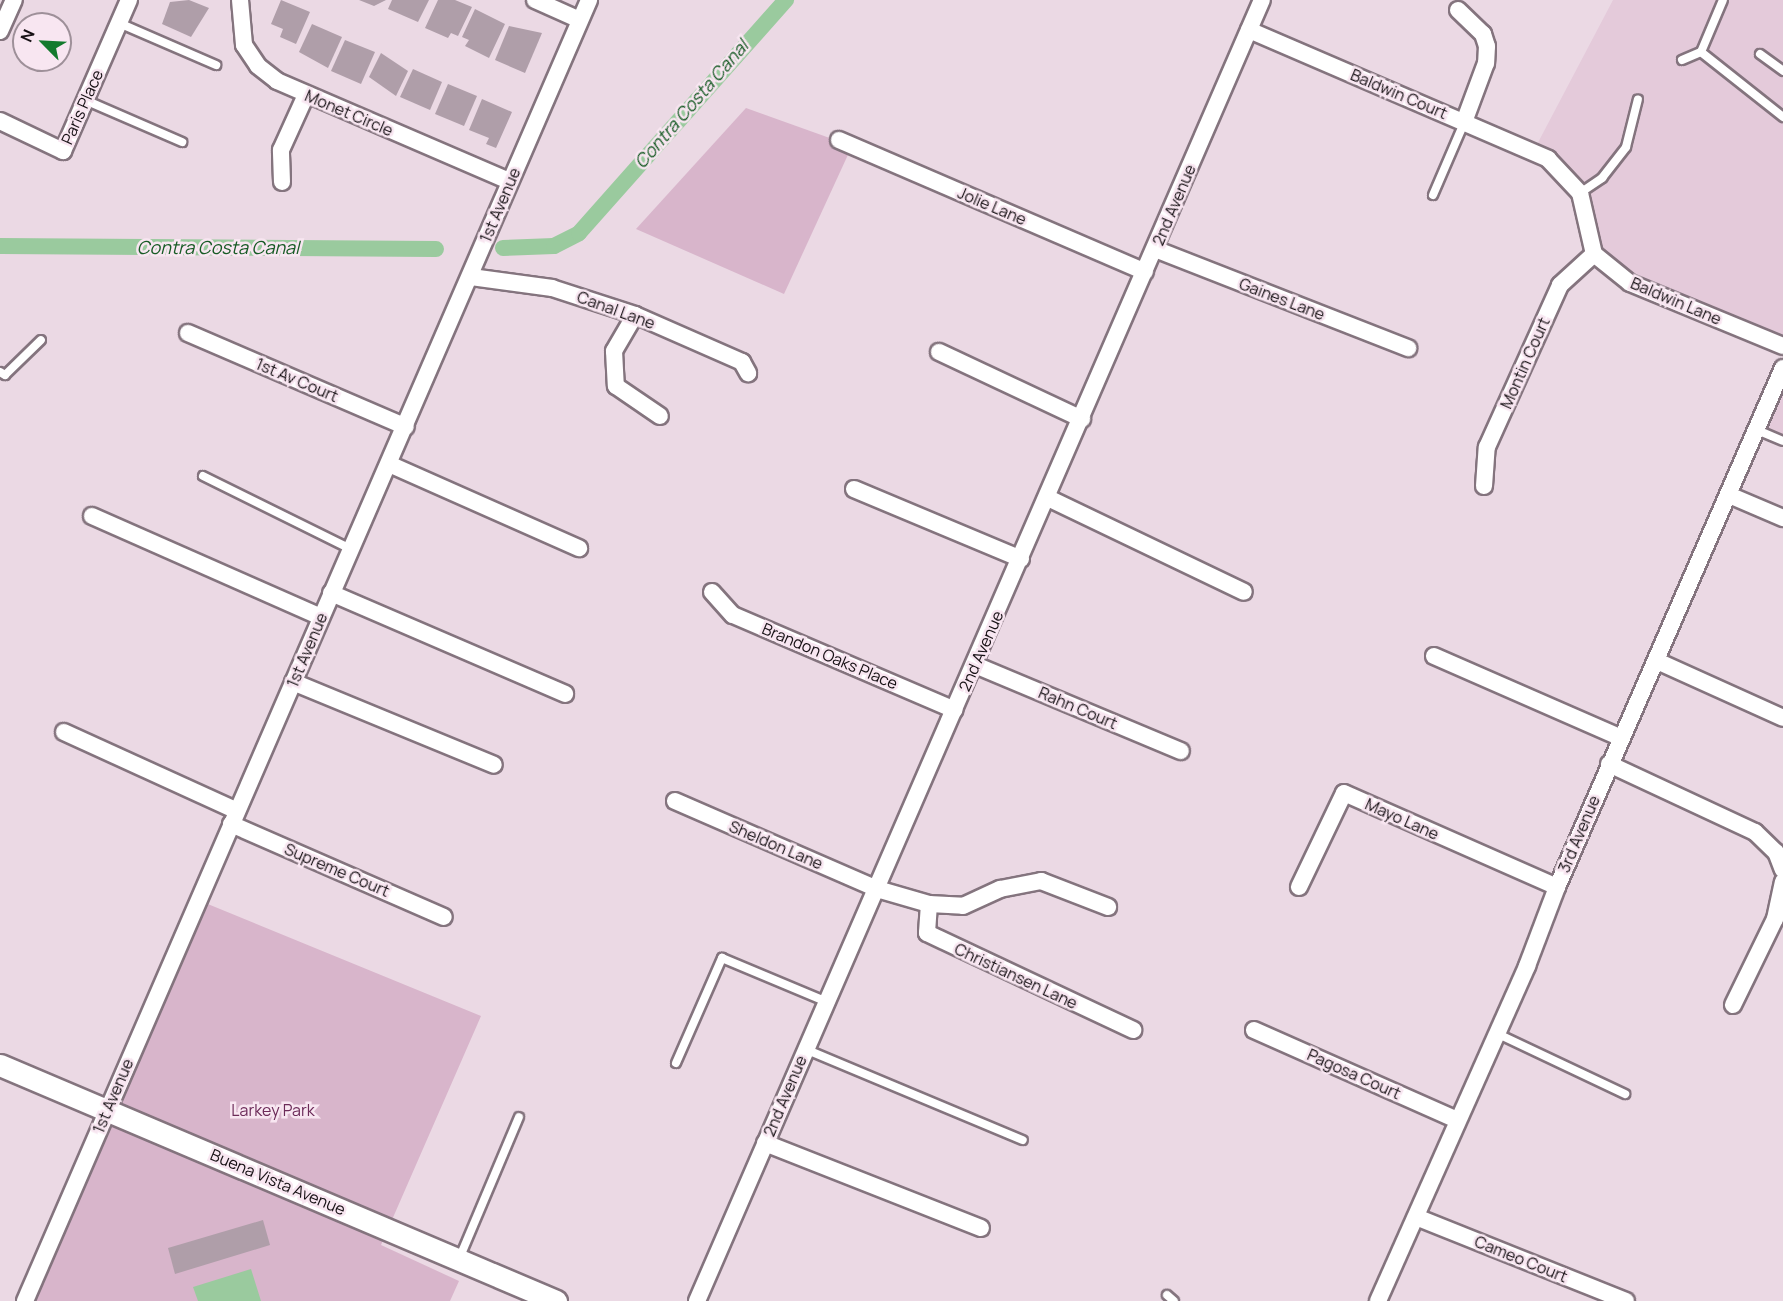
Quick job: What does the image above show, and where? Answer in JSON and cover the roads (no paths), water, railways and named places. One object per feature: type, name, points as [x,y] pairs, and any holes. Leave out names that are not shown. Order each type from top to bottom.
[{"type":"street","points":[[0,32],[14,0]]},
{"type":"street","name":"Paris Place","points":[[0,121],[63,151],[129,0]]},
{"type":"street","name":"Monet Circle","points":[[240,0],[244,45],[258,66],[306,95],[509,181]]},
{"type":"street","points":[[535,0],[580,20]]},
{"type":"street","name":"1st Avenue","points":[[25,1301],[331,594],[406,427],[471,277],[509,181],[589,0]]},
{"type":"street","name":"2nd Avenue","points":[[697,1301],[805,1049],[1048,498],[1262,0]]},
{"type":"street","name":"Baldwin Court","points":[[1249,30],[1464,122],[1486,63],[1487,46],[1483,34],[1458,10]]},
{"type":"street","points":[[282,182],[280,150],[306,95]]},
{"type":"street","points":[[1464,122],[1548,159],[1580,193],[1594,254]]},
{"type":"street","name":"Jolie Lane","points":[[839,140],[1145,272]]},
{"type":"street","name":"Gaines Lane","points":[[1155,249],[1408,348]]},
{"type":"street","name":"Baldwin Lane","points":[[1594,254],[1630,283],[1783,346]]},
{"type":"street","name":"Montin Court","points":[[1484,486],[1487,447],[1560,285],[1594,254]]},
{"type":"street","name":"Canal Lane","points":[[471,277],[552,288],[634,315],[742,363],[748,374]]},
{"type":"street","points":[[634,315],[614,351],[616,386],[660,416]]},
{"type":"street","name":"1st Av Court","points":[[188,333],[406,427]]},
{"type":"street","points":[[939,352],[1082,419]]},
{"type":"street","name":"3rd Avenue","points":[[1378,1301],[1416,1217],[1455,1119],[1496,1033],[1609,764],[1657,661],[1783,368]]},
{"type":"street","points":[[389,464],[579,548]]},
{"type":"street","points":[[854,489],[1021,559]]},
{"type":"street","points":[[1729,495],[1783,518]]},
{"type":"street","points":[[1048,498],[1244,592]]},
{"type":"street","points":[[92,516],[171,553],[321,617]]},
{"type":"street","name":"Brandon Oaks Place","points":[[712,592],[733,615],[955,711]]},
{"type":"street","points":[[331,594],[565,694]]},
{"type":"street","points":[[1434,656],[1622,738]]},
{"type":"street","points":[[1657,661],[1783,718]]},
{"type":"street","name":"Rahn Court","points":[[975,665],[1181,751]]},
{"type":"street","points":[[294,682],[494,765]]},
{"type":"street","name":"Supreme Court","points":[[64,732],[234,818],[444,916]]},
{"type":"street","points":[[1609,764],[1755,832],[1776,852],[1783,870]]},
{"type":"street","name":"Mayo Lane","points":[[1299,887],[1344,793],[1557,887]]},
{"type":"street","name":"Sheldon Lane","points":[[675,801],[877,889],[929,904],[963,906],[1000,890],[1041,881],[1108,907]]},
{"type":"street","points":[[1733,1005],[1775,919],[1783,882]]},
{"type":"street","name":"Christiansen Lane","points":[[929,904],[927,933],[1133,1030]]},
{"type":"street","name":"Pagosa Court","points":[[1254,1030],[1455,1119]]},
{"type":"street","name":"Buena Vista Avenue","points":[[0,1065],[556,1301]]},
{"type":"street","points":[[765,1143],[981,1228]]},
{"type":"street","name":"Cameo Court","points":[[1416,1217],[1626,1301]]},
{"type":"lane","points":[[1682,60],[1701,52],[1723,0]]},
{"type":"lane","points":[[119,23],[216,65]]},
{"type":"lane","points":[[1701,52],[1783,117]]},
{"type":"lane","points":[[1760,54],[1783,71]]},
{"type":"lane","points":[[1580,193],[1602,178],[1626,147],[1638,99]]},
{"type":"lane","points":[[85,100],[182,142]]},
{"type":"lane","points":[[1433,195],[1464,122]]},
{"type":"lane","points":[[0,372],[5,375],[41,340]]},
{"type":"lane","points":[[1757,430],[1783,441]]},
{"type":"lane","points":[[203,476],[351,549]]},
{"type":"lane","points":[[676,1063],[722,958],[826,1002]]},
{"type":"lane","points":[[1496,1033],[1624,1095]]},
{"type":"lane","points":[[805,1049],[1023,1140]]},
{"type":"lane","points":[[459,1259],[519,1117]]},
{"type":"lane","points":[[1167,1295],[1174,1301]]},
{"type":"waterway","name":"Contra Costa Canal","points":[[503,248],[554,246],[579,233],[786,0]]},
{"type":"waterway","name":"Contra Costa Canal","points":[[0,246],[436,249]]},
{"type":"park label","name":"Larkey Park","points":[[273,1110]]}]
